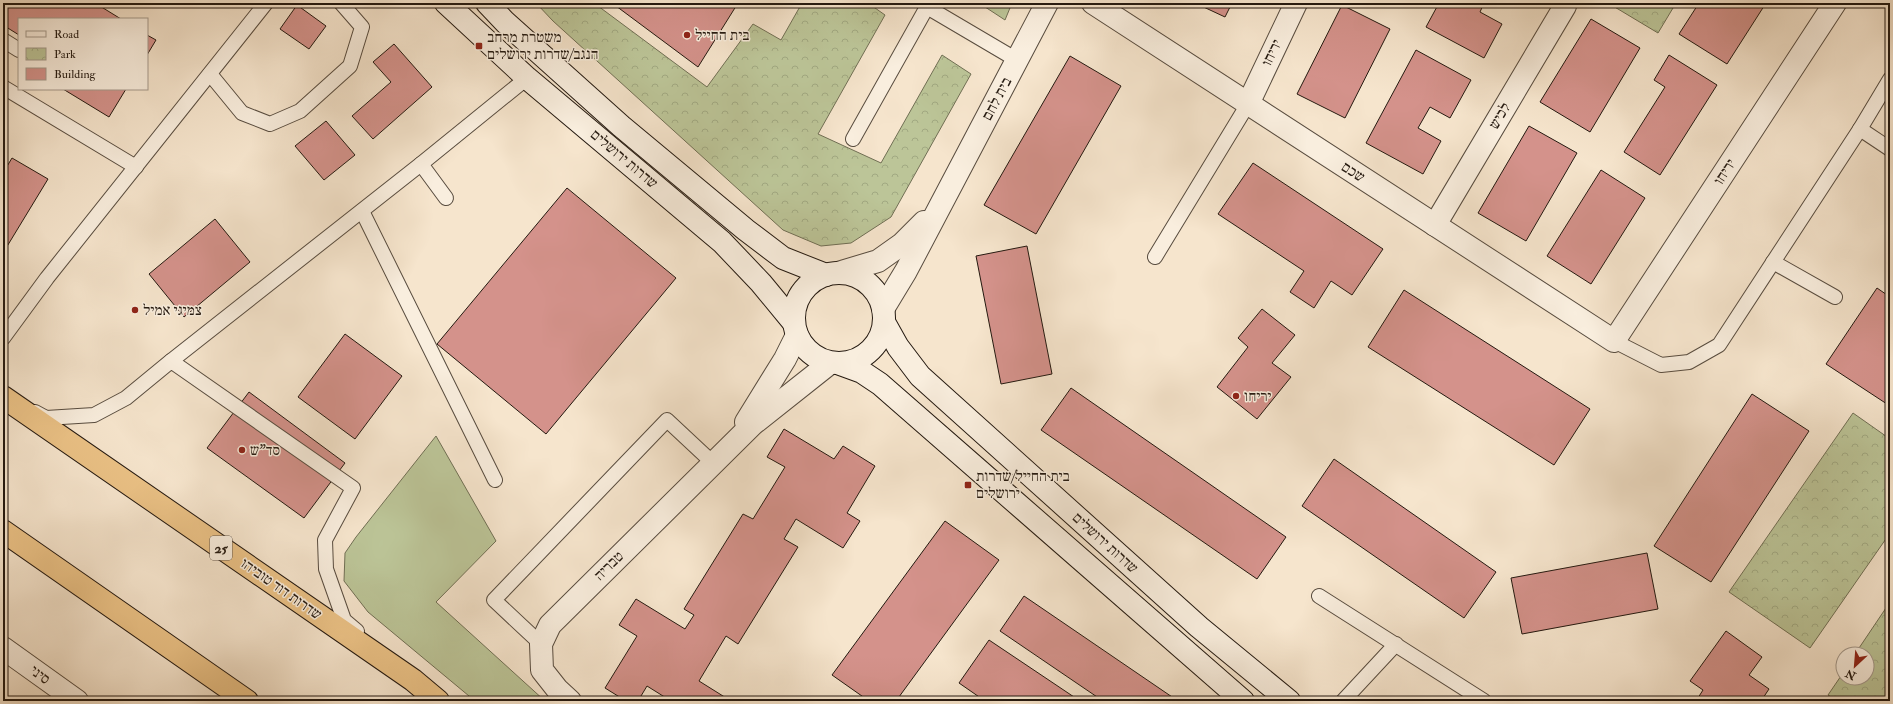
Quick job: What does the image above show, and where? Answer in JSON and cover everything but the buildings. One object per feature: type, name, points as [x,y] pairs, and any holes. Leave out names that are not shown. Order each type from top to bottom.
[{"type":"highway","name":"שדרות דוד טוביהו","points":[[3,397],[413,680],[438,701]]},
{"type":"highway","points":[[3,531],[247,701]]},
{"type":"street","name":"שדרות ירושלים","points":[[446,3],[527,78],[722,242],[761,283],[795,329]]},
{"type":"street","name":"שדרות ירושלים","points":[[487,3],[505,22],[621,126],[746,230],[783,258],[832,274]]},
{"type":"street","name":"בית לחם","points":[[884,316],[946,194],[1047,3]]},
{"type":"street","name":"שכם","points":[[1093,3],[1614,341]]},
{"type":"street","name":"יריחו","points":[[1248,104],[1296,3]]},
{"type":"street","name":"יריחו","points":[[1614,341],[1835,3]]},
{"type":"street","name":"לכיש","points":[[1435,225],[1565,6]]},
{"type":"street","name":"בית לחם","points":[[832,274],[878,261],[902,244],[925,222],[946,194]]},
{"type":"street","points":[[832,274],[850,274],[872,287],[880,297],[884,316],[882,335],[875,346],[854,362],[835,363],[810,354],[795,329],[794,310],[798,299],[805,288],[814,280],[832,274]]},
{"type":"street","name":"שדרות ירושלים","points":[[884,316],[898,347],[920,376],[1199,627],[1289,701]]},
{"type":"street","name":"טבריה","points":[[731,445],[784,359],[795,329]]},
{"type":"street","name":"שדרות ירושלים","points":[[835,363],[862,372],[880,384],[1243,701]]},
{"type":"street","name":"טבריה","points":[[570,701],[557,689],[542,670],[541,644],[550,625],[764,414],[835,363]]},
{"type":"street","name":"סיני","points":[[3,648],[77,701]]},
{"type":"lane","points":[[3,338],[47,278],[266,3]]},
{"type":"lane","points":[[210,74],[242,113],[270,124],[300,111],[350,66],[362,28],[341,3]]},
{"type":"lane","points":[[853,140],[927,8],[1017,60]]},
{"type":"lane","points":[[3,40],[18,49]]},
{"type":"lane","points":[[3,397],[46,418],[94,416],[126,398],[527,78]]},
{"type":"lane","points":[[1614,341],[1661,365],[1689,362],[1720,344],[1860,129],[1890,79]]},
{"type":"lane","points":[[3,87],[136,167]]},
{"type":"lane","points":[[1156,257],[1248,104]]},
{"type":"lane","points":[[1860,129],[1890,149]]},
{"type":"lane","points":[[421,164],[446,198]]},
{"type":"lane","points":[[362,211],[495,480]]},
{"type":"lane","points":[[1773,262],[1835,297]]},
{"type":"lane","points":[[171,361],[353,488],[325,540],[326,569],[344,620],[413,680]]},
{"type":"lane","points":[[541,644],[494,600],[667,420],[713,463]]},
{"type":"lane","points":[[1319,596],[1484,701]]},
{"type":"lane","points":[[1343,701],[1396,644]]},
{"type":"green space","points":[[536,3],[594,3],[707,87],[753,24],[781,40],[802,3],[868,3],[885,15],[818,134],[881,163],[942,55],[971,74],[891,217],[851,243],[821,246],[783,230],[553,21]]},
{"type":"green space","points":[[979,3],[1012,3],[1005,20]]},
{"type":"green space","points":[[1608,3],[1676,3],[1658,33]]},
{"type":"green space","points":[[1853,413],[1890,439],[1890,533],[1810,648],[1729,592]]},
{"type":"green space","points":[[436,436],[496,541],[436,602],[545,701],[475,701],[368,612],[344,581],[345,553]]},
{"type":"green space","points":[[1890,602],[1890,701],[1838,701],[1828,695],[1835,685],[1835,686],[1875,686],[1875,646],[1860,646]]},
{"type":"place","name":"בית החייל","points":[[687,35]]},
{"type":"place","name":"משטרת מרחב הנגב/שדרות ירושלים","points":[[479,46]]},
{"type":"place","name":"צמיגי אמיל","points":[[135,310]]},
{"type":"place","name":"יריחו","points":[[1236,396]]},
{"type":"place","name":"סד\"ש","points":[[242,450]]},
{"type":"place","name":"בית החייל/שדרות ירושלים","points":[[968,485]]}]
